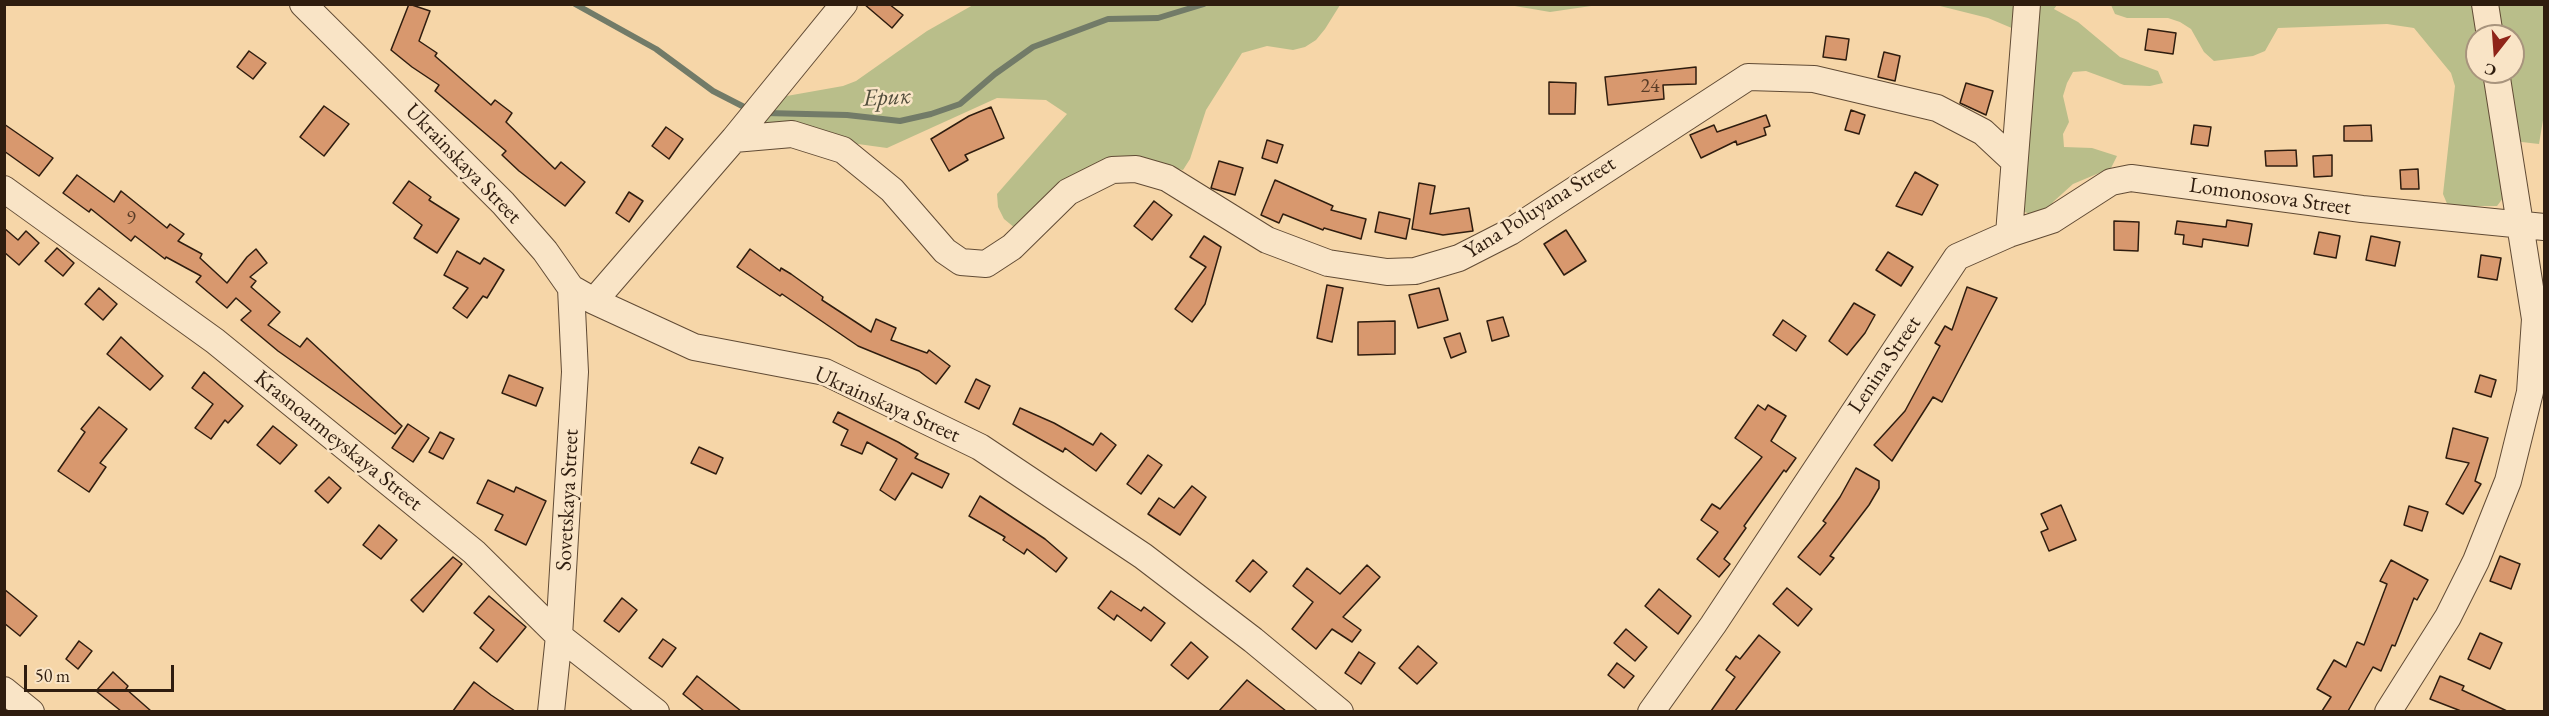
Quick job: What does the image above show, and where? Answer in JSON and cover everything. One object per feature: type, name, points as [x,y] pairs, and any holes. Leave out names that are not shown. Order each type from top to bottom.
[{"type":"street","name":"Ukrainskaya Street","points":[[303,4],[503,203],[545,251],[572,288],[594,301],[694,347],[825,372],[980,447],[1143,556],[1253,640],[1340,711]]},
{"type":"street","points":[[594,301],[734,139],[844,4]]},
{"type":"street","points":[[2009,234],[2027,4]]},
{"type":"street","points":[[2485,4],[2488,24]]},
{"type":"street","name":"Yana Poluyana Street","points":[[734,139],[792,134],[843,150],[892,190],[945,251],[961,262],[986,264],[1012,247],[1068,192],[1112,170],[1136,169],[1167,178],[1267,240],[1328,262],[1387,272],[1415,271],[1459,258],[1510,232],[1748,77],[1814,79],[1936,108],[1983,132],[2013,160]]},
{"type":"street","points":[[2388,711],[2448,617],[2476,561],[2508,481],[2537,394],[2533,225],[2499,84]]},
{"type":"street","name":"Lomonosova Street","points":[[2009,234],[2052,220],[2111,182],[2132,178],[2362,209],[2533,225]]},
{"type":"street","name":"Krasnoarmeyskaya Street","points":[[4,189],[215,341],[474,552],[559,636],[656,711]]},
{"type":"street","name":"Lenina Street","points":[[1652,711],[1713,625],[1957,257],[2009,234]]},
{"type":"street","name":"Sovetskaya Street","points":[[551,711],[559,636],[575,372],[572,288]]},
{"type":"street","points":[[4,690],[31,711]]},
{"type":"green space","points":[[973,5],[1340,5],[1316,40],[1305,47],[1293,50],[1267,46],[1242,53],[1206,110],[1190,159],[1183,170],[1127,158],[1015,228],[1004,219],[998,207],[997,194],[1067,114],[1046,100],[997,98],[887,148],[749,129],[781,97],[843,86],[856,81],[927,31]]},
{"type":"green space","points":[[1509,5],[1598,5],[1550,12]]},
{"type":"green space","points":[[1936,5],[2019,5],[2014,29],[1988,18]]},
{"type":"green space","points":[[2035,5],[2057,5],[2054,9],[2078,22],[2120,57],[2158,71],[2163,83],[2150,86],[2124,85],[2086,71],[2073,72],[2063,96],[2069,122],[2063,134],[2064,147],[2092,148],[2117,156],[2111,168],[2073,184],[2053,202],[2047,213],[2033,215],[2022,211]]},
{"type":"green space","points":[[2111,5],[2477,5],[2480,24],[2465,24],[2465,84],[2490,84],[2506,194],[2497,206],[2448,206],[2443,194],[2455,86],[2451,73],[2414,28],[2387,24],[2278,28],[2265,51],[2253,56],[2214,61],[2204,52],[2191,29],[2180,22],[2168,18],[2127,18],[2115,14]]},
{"type":"green space","points":[[2496,5],[2544,5],[2544,114],[2539,144],[2513,141],[2506,84],[2525,84],[2525,24],[2498,24]]},
{"type":"building","points":[[409,4],[430,11],[419,41],[437,53],[435,56],[491,105],[495,100],[512,113],[506,122],[555,169],[561,162],[585,182],[565,206],[519,171],[502,155],[506,151],[435,91],[439,85],[391,50]]},
{"type":"building","points":[[864,4],[889,4],[903,15],[892,28]]},
{"type":"building","points":[[2148,29],[2176,33],[2173,54],[2145,50]]},
{"type":"building","points":[[1826,36],[1849,39],[1846,60],[1823,57]]},
{"type":"building","points":[[249,51],[266,63],[253,79],[237,67]]},
{"type":"building","points":[[1884,52],[1900,56],[1895,81],[1878,77]]},
{"type":"building","points":[[1696,67],[1696,84],[1663,85],[1664,99],[1608,105],[1605,77]]},
{"type":"building","points":[[1549,82],[1576,83],[1575,114],[1549,114]]},
{"type":"building","points":[[1966,83],[1993,91],[1986,115],[1960,103]]},
{"type":"building","points":[[324,106],[349,124],[324,156],[300,137]]},
{"type":"building","points":[[991,107],[1004,138],[965,155],[968,160],[949,171],[931,139],[969,116]]},
{"type":"building","points":[[1851,110],[1865,115],[1859,134],[1845,130]]},
{"type":"building","points":[[1766,115],[1770,126],[1764,128],[1766,135],[1737,145],[1736,141],[1701,158],[1690,135],[1714,125],[1717,132]]},
{"type":"building","points":[[4,124],[53,158],[39,176],[4,151]]},
{"type":"building","points":[[2194,125],[2211,127],[2208,146],[2191,144]]},
{"type":"building","points":[[2371,125],[2372,141],[2344,141],[2344,126]]},
{"type":"building","points":[[666,127],[683,139],[669,159],[652,146]]},
{"type":"building","points":[[1267,140],[1283,145],[1277,163],[1262,158]]},
{"type":"building","points":[[2296,150],[2297,166],[2266,166],[2265,151]]},
{"type":"building","points":[[2332,155],[2332,176],[2314,177],[2313,156]]},
{"type":"building","points":[[1219,161],[1243,168],[1235,195],[1211,188]]},
{"type":"building","points":[[2418,169],[2419,189],[2401,189],[2400,170]]},
{"type":"building","points":[[1915,172],[1938,185],[1922,215],[1896,206]]},
{"type":"building","points":[[77,175],[114,202],[121,191],[167,228],[170,224],[184,234],[178,241],[202,254],[200,258],[227,283],[256,249],[267,263],[250,277],[256,281],[251,287],[280,312],[268,325],[300,347],[307,338],[402,426],[395,434],[278,351],[241,320],[251,311],[236,298],[227,308],[196,282],[201,276],[166,257],[165,259],[135,236],[131,241],[91,209],[89,212],[63,193]]},
{"type":"building","points":[[1275,180],[1333,206],[1331,210],[1366,219],[1361,239],[1324,228],[1323,230],[1283,214],[1279,223],[1261,215]]},
{"type":"building","points":[[409,181],[431,197],[429,200],[459,219],[437,253],[414,238],[422,225],[393,203]]},
{"type":"building","points":[[1419,183],[1435,186],[1430,214],[1469,208],[1473,231],[1443,235],[1412,229]]},
{"type":"building","points":[[629,192],[643,201],[629,222],[616,213]]},
{"type":"building","points":[[1154,201],[1172,215],[1152,240],[1134,226]]},
{"type":"building","points":[[1379,212],[1410,219],[1406,239],[1375,232]]},
{"type":"building","points":[[2227,220],[2252,224],[2248,246],[2203,239],[2202,247],[2183,244],[2184,235],[2175,234],[2177,221],[2226,227]]},
{"type":"building","points":[[2114,221],[2139,222],[2138,251],[2114,250]]},
{"type":"building","points":[[4,228],[18,240],[26,231],[39,243],[19,265],[4,252]]},
{"type":"building","points":[[1566,230],[1586,261],[1564,275],[1544,244]]},
{"type":"building","points":[[2319,232],[2340,236],[2336,258],[2314,254]]},
{"type":"building","points":[[1204,236],[1221,247],[1205,304],[1192,322],[1175,309],[1206,267],[1190,257]]},
{"type":"building","points":[[2371,236],[2400,242],[2395,266],[2366,260]]},
{"type":"building","points":[[57,248],[74,263],[63,276],[45,261]]},
{"type":"building","points":[[750,249],[780,271],[781,268],[791,274],[823,297],[822,300],[871,332],[876,319],[896,328],[891,340],[927,353],[929,350],[950,366],[936,384],[919,371],[858,346],[782,294],[780,296],[737,267]]},
{"type":"building","points":[[457,251],[480,264],[484,258],[504,270],[487,298],[483,296],[467,318],[453,308],[468,288],[444,275]]},
{"type":"building","points":[[1888,252],[1913,267],[1901,286],[1876,270]]},
{"type":"building","points":[[2481,255],[2501,258],[2497,280],[2478,277]]},
{"type":"building","points":[[1327,285],[1343,288],[1332,342],[1317,338]]},
{"type":"building","points":[[1967,287],[1997,298],[1942,402],[1933,397],[1892,461],[1874,445],[1905,411],[1940,346],[1935,343],[1945,326],[1952,330]]},
{"type":"building","points":[[99,288],[117,304],[103,320],[85,304]]},
{"type":"building","points":[[1439,288],[1448,320],[1418,328],[1409,295]]},
{"type":"building","points":[[1854,303],[1875,315],[1865,333],[1847,355],[1829,341]]},
{"type":"building","points":[[1503,317],[1509,336],[1492,341],[1487,321]]},
{"type":"building","points":[[1783,320],[1806,336],[1796,351],[1773,335]]},
{"type":"building","points":[[1395,321],[1395,354],[1358,355],[1358,322]]},
{"type":"building","points":[[1460,333],[1466,352],[1451,358],[1444,338]]},
{"type":"building","points":[[121,337],[163,376],[150,390],[107,354]]},
{"type":"building","points":[[204,372],[243,406],[228,423],[225,420],[211,439],[195,428],[213,404],[192,388]]},
{"type":"building","points":[[509,375],[543,388],[536,406],[502,393]]},
{"type":"building","points":[[2480,375],[2496,380],[2491,397],[2475,392]]},
{"type":"building","points":[[976,379],[990,386],[979,409],[965,402]]},
{"type":"building","points":[[1758,405],[1765,410],[1768,405],[1786,416],[1771,441],[1796,458],[1786,472],[1784,470],[1744,526],[1746,528],[1724,559],[1730,564],[1719,577],[1697,559],[1718,532],[1701,520],[1712,504],[1720,509],[1762,457],[1735,438]]},
{"type":"building","points":[[99,407],[127,429],[100,463],[106,467],[89,492],[58,471],[85,432],[81,429]]},
{"type":"building","points":[[1020,408],[1054,423],[1093,445],[1101,433],[1116,445],[1096,471],[1065,448],[1063,452],[1013,424]]},
{"type":"building","points":[[838,412],[898,442],[918,454],[915,458],[949,474],[942,488],[912,473],[895,500],[880,490],[897,459],[867,442],[862,454],[841,445],[848,430],[833,422]]},
{"type":"building","points":[[408,424],[429,438],[413,462],[392,448]]},
{"type":"building","points":[[273,426],[297,445],[280,464],[257,445]]},
{"type":"building","points":[[2453,428],[2488,438],[2475,481],[2481,484],[2463,514],[2446,504],[2469,463],[2446,458]]},
{"type":"building","points":[[440,432],[454,439],[443,459],[429,452]]},
{"type":"building","points":[[699,447],[723,458],[716,474],[691,463]]},
{"type":"building","points":[[1148,455],[1162,465],[1141,494],[1127,484]]},
{"type":"building","points":[[1856,468],[1879,481],[1879,488],[1869,505],[1830,556],[1834,558],[1820,575],[1798,557],[1826,523],[1823,521]]},
{"type":"building","points":[[329,477],[341,488],[328,503],[315,491]]},
{"type":"building","points":[[488,480],[514,492],[516,487],[546,501],[526,545],[495,530],[503,515],[477,503]]},
{"type":"building","points":[[1192,486],[1206,497],[1180,535],[1148,514],[1159,498],[1174,508]]},
{"type":"building","points":[[980,496],[1045,539],[1067,558],[1056,572],[1027,549],[1024,554],[1003,540],[1005,537],[969,516]]},
{"type":"building","points":[[2061,505],[2076,540],[2049,551],[2041,532],[2048,529],[2041,514]]},
{"type":"building","points":[[2409,506],[2428,512],[2422,531],[2404,525]]},
{"type":"building","points":[[379,525],[397,540],[381,559],[363,545]]},
{"type":"building","points":[[2500,556],[2520,564],[2511,589],[2490,581]]},
{"type":"building","points":[[453,557],[462,564],[423,612],[411,600]]},
{"type":"building","points":[[1253,560],[1267,572],[1250,592],[1236,581]]},
{"type":"building","points":[[2391,560],[2428,580],[2417,600],[2414,598],[2395,646],[2392,645],[2381,671],[2373,667],[2348,711],[2322,711],[2331,697],[2317,689],[2334,660],[2346,667],[2357,642],[2364,645],[2387,584],[2380,581]]},
{"type":"building","points":[[1367,565],[1380,577],[1343,617],[1361,630],[1352,642],[1332,629],[1316,649],[1292,629],[1313,602],[1293,586],[1307,568],[1340,594]]},
{"type":"building","points":[[1787,588],[1812,609],[1798,626],[1773,604]]},
{"type":"building","points":[[4,589],[37,616],[20,636],[4,623]]},
{"type":"building","points":[[1659,589],[1691,616],[1678,634],[1645,606]]},
{"type":"building","points":[[1111,591],[1141,611],[1144,607],[1165,623],[1151,641],[1117,615],[1114,620],[1098,608]]},
{"type":"building","points":[[489,596],[526,627],[497,662],[480,648],[494,630],[474,613]]},
{"type":"building","points":[[622,598],[637,610],[619,632],[604,621]]},
{"type":"building","points":[[1626,629],[1647,647],[1635,661],[1614,643]]},
{"type":"building","points":[[2480,633],[2502,643],[2490,669],[2468,659]]},
{"type":"building","points":[[1759,635],[1780,652],[1735,711],[1711,711],[1735,677],[1726,670],[1736,656],[1740,659]]},
{"type":"building","points":[[663,639],[676,648],[662,667],[649,658]]},
{"type":"building","points":[[79,641],[92,651],[78,669],[66,659]]},
{"type":"building","points":[[1191,642],[1208,657],[1188,679],[1171,665]]},
{"type":"building","points":[[1418,646],[1437,663],[1417,684],[1399,668]]},
{"type":"building","points":[[1359,652],[1375,663],[1361,684],[1345,673]]},
{"type":"building","points":[[1617,663],[1634,676],[1624,688],[1608,675]]},
{"type":"building","points":[[113,672],[128,686],[126,689],[151,711],[121,711],[96,691]]},
{"type":"building","points":[[697,676],[741,711],[704,711],[683,694]]},
{"type":"building","points":[[2440,676],[2464,686],[2462,690],[2507,711],[2461,711],[2430,699]]},
{"type":"building","points":[[1247,680],[1286,711],[1219,711]]},
{"type":"building","points":[[474,682],[491,695],[515,711],[453,711]]},
{"type":"waterway","name":"Ерик","points":[[575,4],[656,49],[713,91],[750,110]]},
{"type":"waterway","name":"Ерик","points":[[766,113],[847,115],[900,121],[931,114],[960,104],[995,74],[1033,47],[1108,19],[1158,18],[1204,4]]}]
